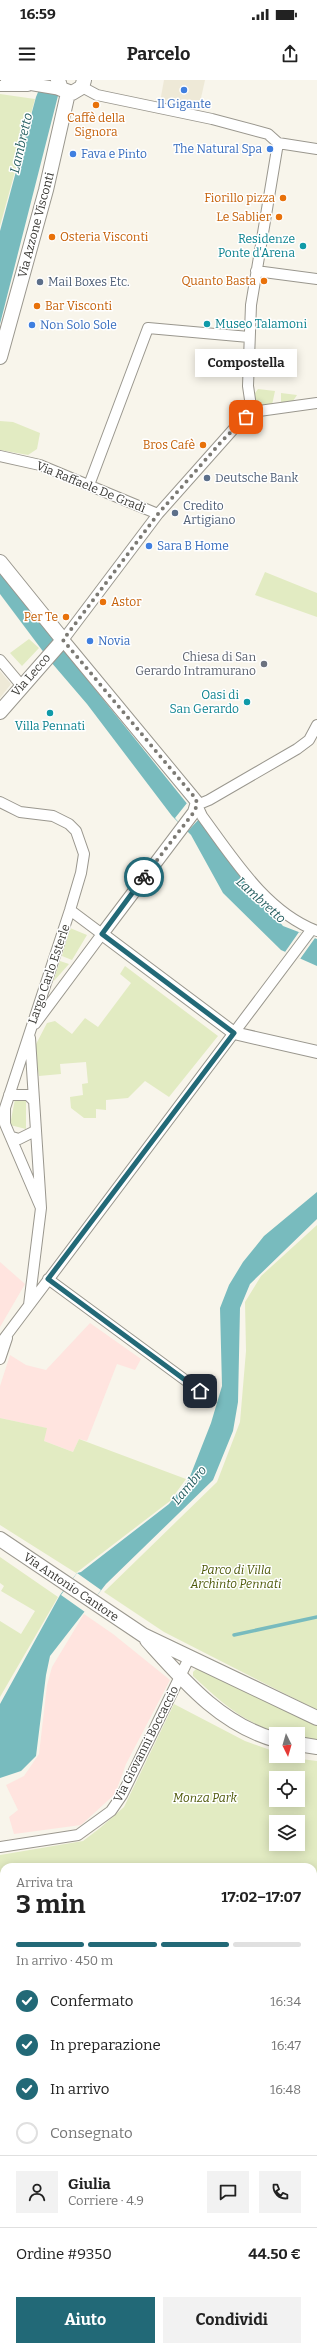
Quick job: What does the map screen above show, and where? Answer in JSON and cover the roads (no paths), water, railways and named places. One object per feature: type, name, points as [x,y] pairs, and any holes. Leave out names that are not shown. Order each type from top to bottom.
[{"type":"main road","points":[[62,87],[78,91],[83,84]]},
{"type":"main road","name":"Via Azzone Visconti","points":[[0,357],[46,190],[62,87]]},
{"type":"main road","points":[[0,562],[61,641]]},
{"type":"main road","name":"Via Lecco","points":[[0,712],[21,685],[61,641]]},
{"type":"main road","name":"Via Antonio Cantore","points":[[0,1539],[143,1635]]},
{"type":"main road","points":[[143,1635],[190,1656],[317,1718]]},
{"type":"main road","name":"Via Giovanni Boccaccio","points":[[143,1635],[180,1678],[203,1700],[237,1724],[269,1737]]},
{"type":"main road","points":[[305,1745],[317,1747]]},
{"type":"street","points":[[7,80],[34,86]]},
{"type":"street","points":[[83,84],[96,95],[212,119],[268,134],[278,143],[317,149]]},
{"type":"street","points":[[0,86],[62,87]]},
{"type":"street","points":[[252,413],[248,397],[249,337],[256,271],[278,143]]},
{"type":"street","points":[[256,271],[314,279]]},
{"type":"street","points":[[89,485],[148,328],[249,337]]},
{"type":"street","points":[[0,1344],[293,955],[313,932],[281,912],[253,882],[195,808],[196,799],[61,641],[158,514],[228,433],[252,413],[293,404],[317,403]]},
{"type":"street","name":"Via Raffaele De Gradi","points":[[0,456],[40,464],[158,514]]},
{"type":"street","points":[[0,660],[21,685]]},
{"type":"street","points":[[317,724],[309,740],[297,749],[195,808],[102,934],[234,1033],[317,1052]]},
{"type":"street","points":[[0,802],[20,812],[54,816],[69,824],[76,831],[84,854],[82,872],[70,910]]},
{"type":"street","name":"Largo Carlo Esterle","points":[[29,1307],[41,1208],[33,1100],[30,1031],[102,934],[70,910],[30,1031],[9,1095],[3,1123],[12,1137],[41,1208]]},
{"type":"street","points":[[9,1095],[28,1095],[33,1100]]},
{"type":"street","points":[[12,1137],[19,1139],[35,1131]]},
{"type":"street","points":[[48,1279],[200,1391]]},
{"type":"street","points":[[0,1359],[8,1333]]},
{"type":"street","name":"Via Giovanni Boccaccio","points":[[0,1847],[78,1835],[111,1811],[122,1795],[190,1656]]},
{"type":"water","points":[[43,80],[62,80],[0,324],[0,231],[36,97]]},
{"type":"water","points":[[0,571],[201,821],[248,885],[283,926],[317,939],[317,966],[281,950],[223,893],[191,835],[172,816],[87,704],[51,662],[0,594]]},
{"type":"water","name":"Lambro","points":[[317,1192],[317,1219],[250,1284],[240,1308],[238,1402],[233,1431],[213,1480],[106,1584],[50,1656],[46,1675],[36,1756],[21,1771],[0,1778],[0,1704],[60,1595],[77,1573],[81,1572],[169,1504],[189,1479],[211,1423],[222,1386],[220,1308],[229,1285],[243,1262],[264,1236]]},
{"type":"waterway","points":[[234,1635],[317,1617]]},
{"type":"place","name":"Il Gigante","points":[[184,90]]},
{"type":"place","name":"Caffè della Signora","points":[[96,105]]},
{"type":"place","name":"The Natural Spa","points":[[270,149]]},
{"type":"place","name":"Fava e Pinto","points":[[73,154]]},
{"type":"place","name":"Fiorillo pizza","points":[[283,198]]},
{"type":"place","name":"Le Sablier","points":[[279,217]]},
{"type":"place","name":"Osteria Visconti","points":[[52,237]]},
{"type":"place","name":"Residenze Ponte d'Arena","points":[[303,246]]},
{"type":"place","name":"Quanto Basta","points":[[264,281]]},
{"type":"place","name":"Mail Boxes Etc.","points":[[40,282]]},
{"type":"place","name":"Bar Visconti","points":[[37,306]]},
{"type":"place","name":"Museo Talamoni","points":[[207,324]]},
{"type":"place","name":"Non Solo Sole","points":[[32,325]]},
{"type":"place","name":"Compostella","points":[[246,417]]},
{"type":"place","name":"Bros Cafè","points":[[203,445]]},
{"type":"place","name":"Deutsche Bank","points":[[207,478]]},
{"type":"place","name":"Credito Artigiano","points":[[175,513]]},
{"type":"place","name":"Sara B Home","points":[[149,546]]},
{"type":"place","name":"Astor","points":[[103,602]]},
{"type":"place","name":"Per Te","points":[[66,617]]},
{"type":"place","name":"Novia","points":[[90,641]]},
{"type":"place","name":"Chiesa di San Gerardo Intramurano","points":[[264,664]]},
{"type":"place","name":"Oasi di San Gerardo","points":[[247,702]]},
{"type":"place","name":"Villa Pennati","points":[[50,713]]},
{"type":"water label","name":"Lambretto","points":[[21,143]]},
{"type":"water label","name":"Lambretto","points":[[261,900]]},
{"type":"park label","name":"Parco di Villa Archinto Pennati","points":[[236,1577]]},
{"type":"park label","name":"Monza Park","points":[[205,1798]]}]
